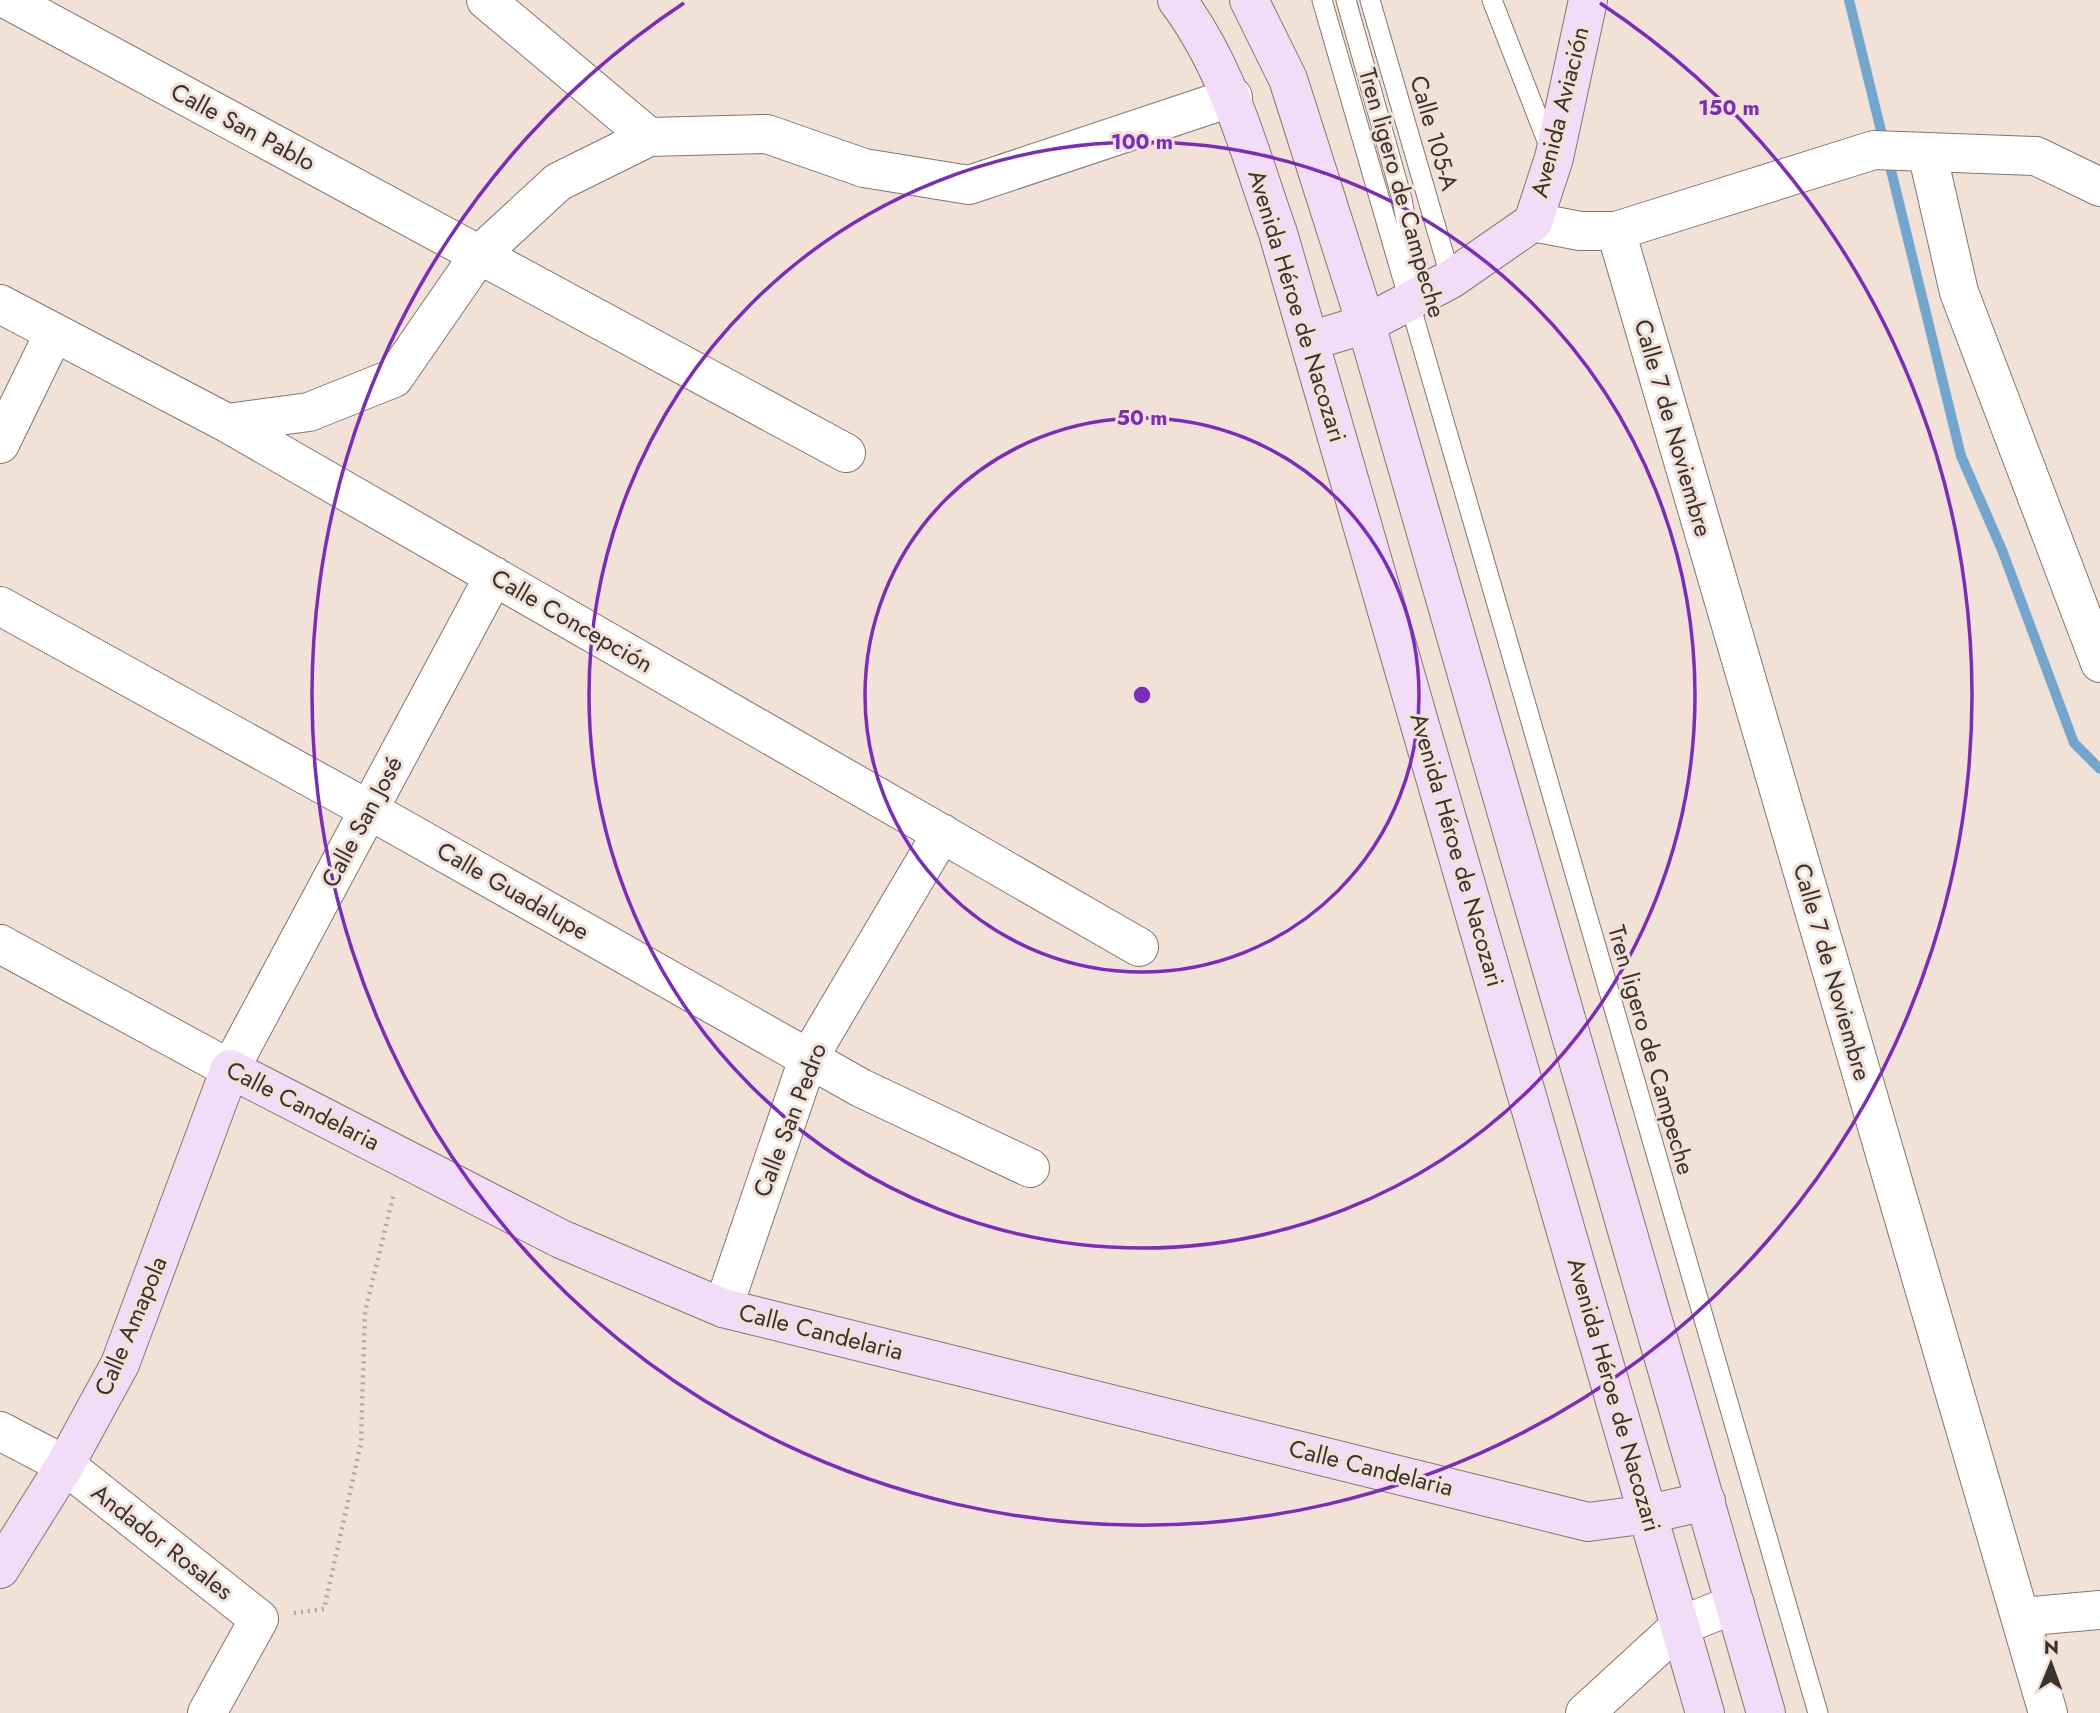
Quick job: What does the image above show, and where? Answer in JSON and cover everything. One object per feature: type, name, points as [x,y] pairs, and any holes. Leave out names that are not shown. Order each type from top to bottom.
[{"type":"main road","name":"Avenida Héroe de Nacozari","points":[[1177,0],[1197,27],[1233,97],[1310,341],[1705,1713]]},
{"type":"main road","points":[[1250,0],[1289,79],[1366,324],[1766,1713]]},
{"type":"main road","name":"Avenida Aviación","points":[[1310,341],[1366,324],[1426,293],[1533,222],[1554,158],[1588,0]]},
{"type":"main road","name":"Calle Candelaria","points":[[230,1069],[561,1239],[723,1308],[1588,1522],[1649,1514],[1706,1501]]},
{"type":"main road","name":"Calle Amapola","points":[[0,1569],[65,1465],[120,1364],[230,1069]]},
{"type":"street","name":"Calle San Pablo","points":[[8,0],[846,453]]},
{"type":"street","points":[[486,0],[649,137]]},
{"type":"street","points":[[227,423],[309,412],[394,378],[479,255],[558,182],[649,137],[767,134],[864,168],[968,184],[1233,97]]},
{"type":"street","points":[[1904,151],[2100,663]]},
{"type":"street","points":[[1533,222],[1580,231],[1616,231],[1904,151],[2036,156],[2100,187]]},
{"type":"street","name":"Calle 7 de Noviembre","points":[[1616,231],[2048,1713]]},
{"type":"street","name":"Calle Concepción","points":[[0,304],[227,423],[1139,947]]},
{"type":"street","points":[[0,444],[54,333]]},
{"type":"street","name":"Calle San José","points":[[230,1069],[494,576]]},
{"type":"street","name":"Calle Guadalupe","points":[[0,606],[369,810],[861,1088],[1030,1168]]},
{"type":"street","name":"Calle San Pedro","points":[[723,1308],[808,1059],[942,833]]},
{"type":"street","name":"Calle Candelaria","points":[[1,946],[230,1069]]},
{"type":"street","name":"Andador Rosales","points":[[0,1432],[65,1465],[258,1619]]},
{"type":"street","points":[[1585,1713],[1681,1626],[1735,1605]]},
{"type":"street","points":[[2021,1617],[2100,1610]]},
{"type":"street","points":[[207,1713],[258,1619]]},
{"type":"lane","name":"Tren ligero de Campeche","points":[[1322,0],[1426,293]]},
{"type":"lane","name":"Tren ligero de Campeche","points":[[1346,0],[1426,293],[1436,400],[1818,1713]]},
{"type":"lane","name":"Calle 105-A","points":[[1370,0],[1426,293]]},
{"type":"lane","points":[[1492,0],[1554,158]]},
{"type":"path","points":[[258,1619],[324,1609],[361,1443],[365,1312],[403,1157]]},
{"type":"waterway","points":[[1849,0],[1884,143]]},
{"type":"waterway","points":[[1888,158],[1961,456],[2002,550],[2074,743],[2100,769]]}]
